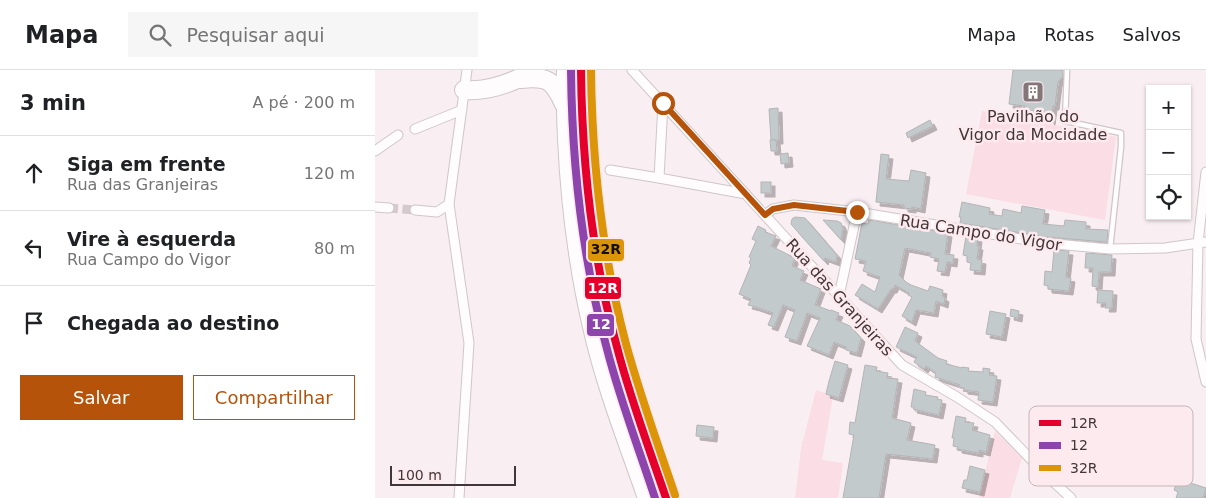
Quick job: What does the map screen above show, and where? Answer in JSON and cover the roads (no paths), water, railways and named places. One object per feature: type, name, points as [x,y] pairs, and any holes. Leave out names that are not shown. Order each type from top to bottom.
[{"type":"highway","points":[[464,90],[484,90],[518,79],[535,70]]},
{"type":"highway","points":[[566,70],[569,179],[577,247],[593,332],[611,393],[647,498]]},
{"type":"highway","points":[[581,70],[585,164],[599,269],[611,327],[666,498]]},
{"type":"highway","points":[[518,79],[544,78],[559,92],[566,108]]},
{"type":"street","points":[[459,498],[469,343],[449,204],[467,70]]},
{"type":"street","name":"Rua das Granjeiras","points":[[632,70],[902,365],[995,422],[1029,457]]},
{"type":"street","points":[[659,178],[663,103]]},
{"type":"street","points":[[415,129],[462,110]]},
{"type":"street","points":[[375,151],[398,136]]},
{"type":"street","points":[[610,170],[746,194]]},
{"type":"street","points":[[1206,172],[1196,339],[1206,382]]},
{"type":"street","points":[[415,210],[437,212],[449,204]]},
{"type":"street","name":"Rua Campo do Vigor","points":[[765,215],[773,209],[794,205],[857,212],[1045,243],[1110,249],[1165,248],[1202,243]]},
{"type":"street","points":[[375,207],[389,208]]},
{"type":"street","points":[[839,296],[857,212]]},
{"type":"street","name":"Rua das Granjeiras","points":[[1058,486],[1071,498]]},
{"type":"lane","points":[[1067,70],[1065,121],[1121,133],[1110,249]]},
{"type":"tunnel","points":[[389,208],[415,210]]},
{"type":"place","name":"Pavilhão do Vigor da Mocidade","points":[[1033,92]]}]
